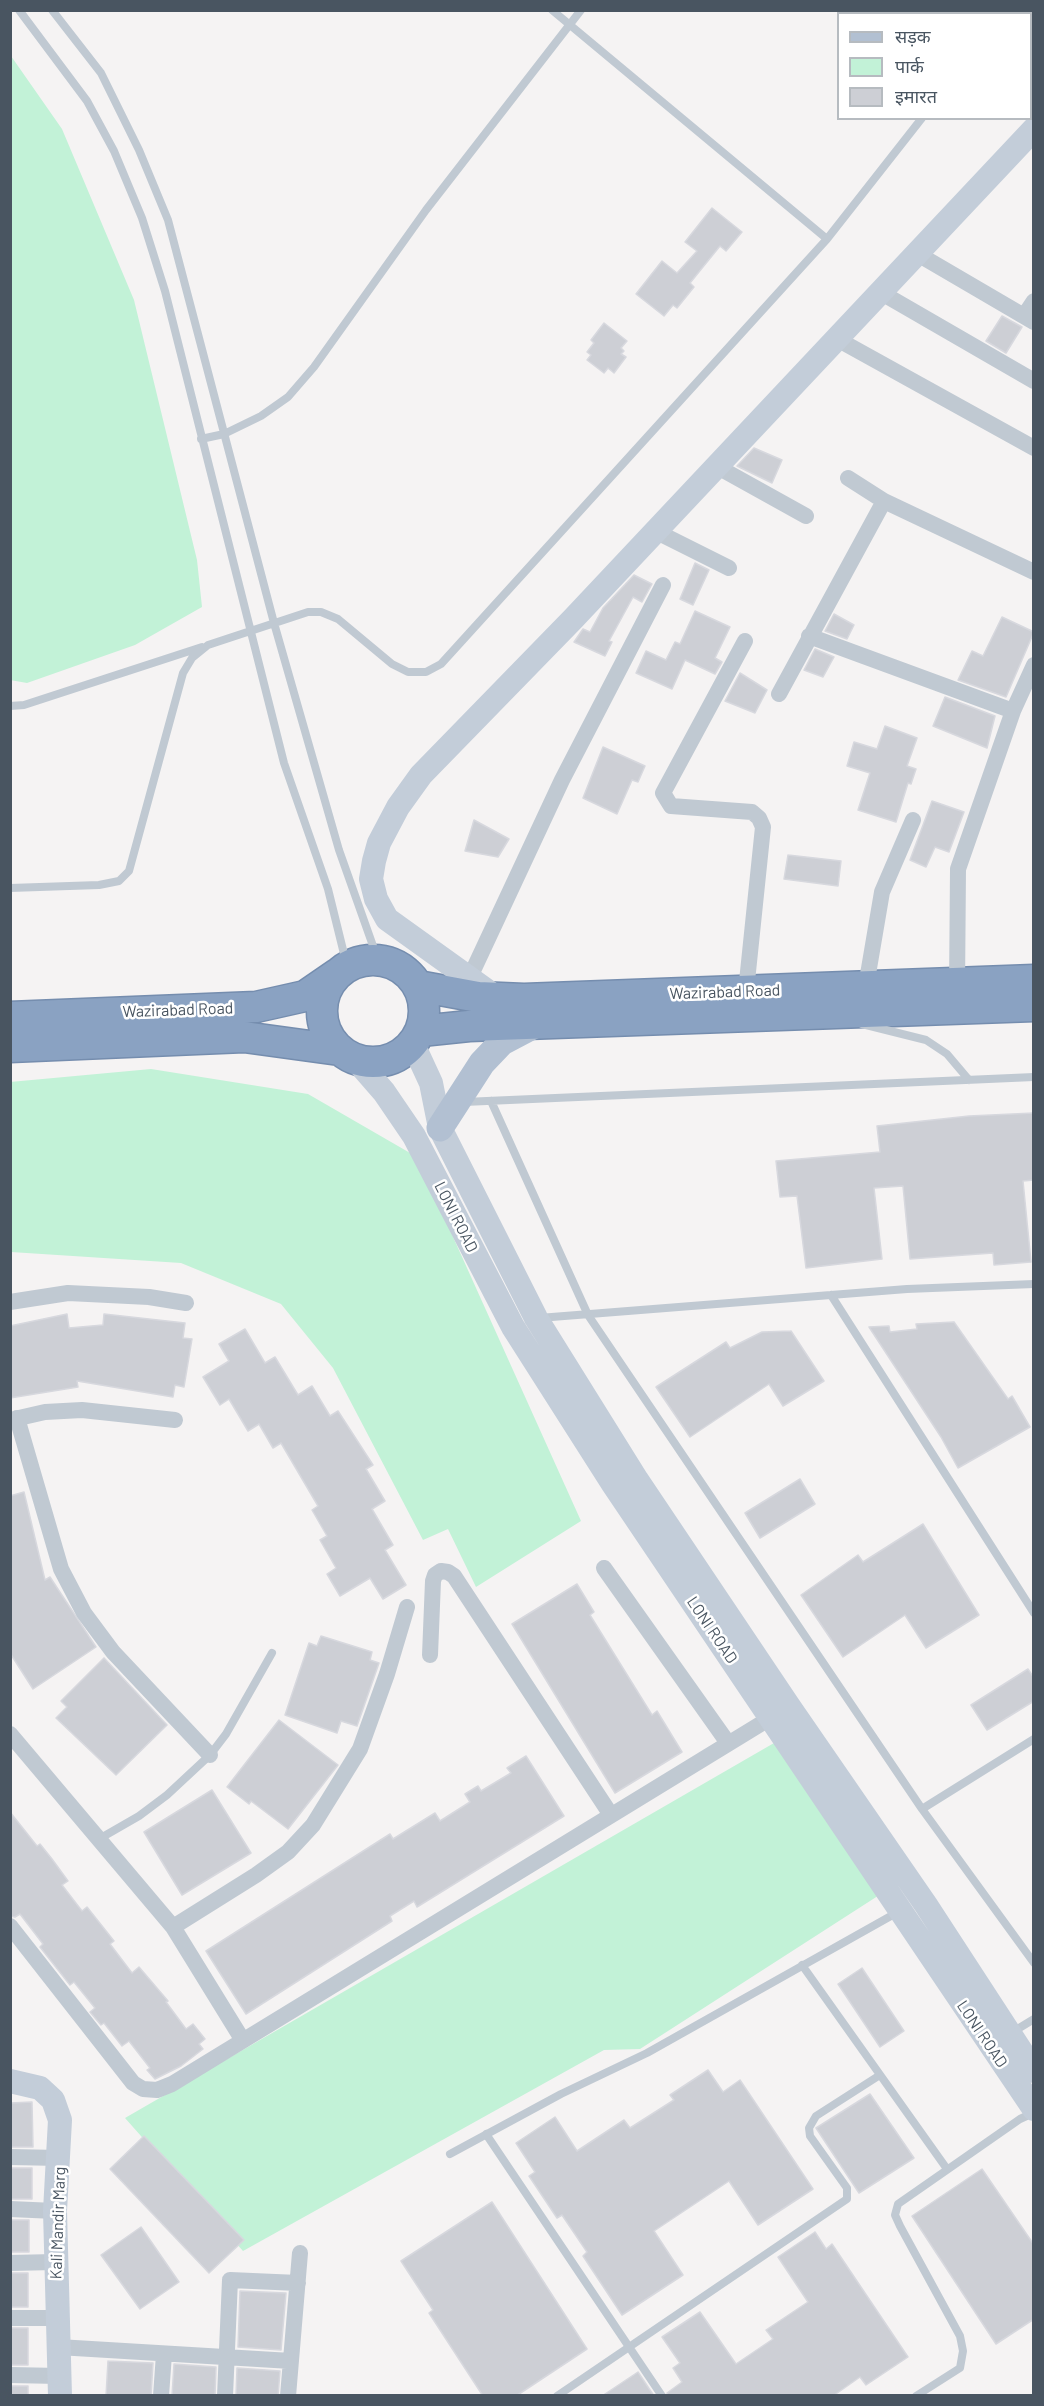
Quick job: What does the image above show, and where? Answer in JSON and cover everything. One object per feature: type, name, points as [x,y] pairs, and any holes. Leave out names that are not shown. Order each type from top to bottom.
[{"type":"highway","points":[[378,960],[405,970],[418,986],[424,1008],[417,1038],[393,1059],[378,1062],[348,1055],[326,1033],[321,1012],[325,991],[342,970],[362,961],[378,960]]},
{"type":"highway","name":"Wazirabad Road","points":[[10,1017],[256,1007],[305,996],[342,970]]},
{"type":"highway","name":"Wazirabad Road","points":[[417,1038],[469,1026],[818,1013],[957,996],[1034,980]]},
{"type":"highway","name":"Wazirabad Road","points":[[418,986],[497,998],[866,987],[1034,1006]]},
{"type":"highway","name":"Wazirabad Road","points":[[10,1047],[244,1037],[348,1055]]},
{"type":"main road","points":[[440,1128],[482,1063],[502,1042],[538,1023]]},
{"type":"street","points":[[497,998],[387,919],[376,899],[372,879],[379,843],[398,807],[421,776],[1034,129]]},
{"type":"street","points":[[916,253],[1029,319],[1034,301]]},
{"type":"street","points":[[880,292],[1034,381]]},
{"type":"street","points":[[837,339],[1034,448]]},
{"type":"street","points":[[716,466],[806,516]]},
{"type":"street","points":[[848,478],[884,501],[1034,572]]},
{"type":"street","points":[[779,693],[884,501]]},
{"type":"street","points":[[655,531],[729,568]]},
{"type":"street","points":[[470,977],[562,780],[663,585]]},
{"type":"street","points":[[809,636],[1013,711]]},
{"type":"street","points":[[745,640],[663,793],[671,806],[752,812],[759,818],[763,827],[746,991]]},
{"type":"street","points":[[957,996],[958,869],[1013,711],[1034,665]]},
{"type":"street","points":[[866,987],[882,892],[913,820]]},
{"type":"street","name":"LONI ROAD","points":[[417,1038],[440,1128],[611,1460],[772,1717],[898,1911],[1000,2040],[1034,2071]]},
{"type":"street","name":"LONI ROAD","points":[[348,1055],[384,1092],[414,1136],[513,1327],[788,1705],[926,1905],[1000,2040],[1034,2111]]},
{"type":"street","points":[[10,1302],[78,1293],[149,1297],[186,1303]]},
{"type":"street","points":[[175,1420],[82,1410],[14,1419],[61,1569],[84,1613],[113,1652],[210,1755]]},
{"type":"street","points":[[604,1568],[728,1743]]},
{"type":"street","points":[[430,1655],[433,1581],[435,1575],[441,1571],[448,1572],[454,1576],[611,1815]]},
{"type":"street","points":[[173,1927],[288,1852],[313,1825],[360,1749],[387,1674],[407,1607]]},
{"type":"street","points":[[10,1926],[133,2083],[143,2089],[157,2090],[172,2084],[242,2039],[772,1717]]},
{"type":"street","points":[[10,1734],[173,1927],[242,2039]]},
{"type":"street","name":"Kali Mandir Marg","points":[[10,2081],[40,2088],[53,2100],[60,2120],[60,2158],[55,2211],[56,2318],[60,2386]]},
{"type":"street","points":[[10,2157],[60,2158]]},
{"type":"street","points":[[10,2209],[55,2211]]},
{"type":"street","points":[[288,2396],[300,2253]]},
{"type":"street","points":[[10,2263],[56,2262]]},
{"type":"street","points":[[225,2396],[230,2280],[298,2283]]},
{"type":"street","points":[[10,2318],[56,2318]]},
{"type":"street","points":[[58,2347],[291,2361]]},
{"type":"street","points":[[162,2396],[164,2354]]},
{"type":"street","points":[[10,2375],[60,2386]]},
{"type":"lane","points":[[19,10],[87,101],[114,151],[142,218],[165,291],[284,763],[328,889],[342,970]]},
{"type":"lane","points":[[52,10],[101,73],[139,150],[168,220],[274,623],[339,850],[378,960]]},
{"type":"lane","points":[[552,10],[827,239]]},
{"type":"lane","points":[[201,439],[224,434],[261,416],[288,397],[314,367],[426,210],[581,10]]},
{"type":"lane","points":[[10,706],[24,705],[308,612],[321,612],[338,619],[392,664],[408,672],[426,672],[441,664],[827,239],[920,120]]},
{"type":"lane","points":[[10,888],[99,885],[119,881],[129,871],[134,861],[183,673],[192,658],[208,645]]},
{"type":"lane","points":[[818,1013],[926,1040],[947,1054],[969,1080]]},
{"type":"lane","points":[[455,1102],[1034,1077]]},
{"type":"lane","points":[[491,1101],[588,1315],[922,1809],[1034,1963]]},
{"type":"lane","points":[[536,1318],[831,1295],[1034,1284]]},
{"type":"lane","points":[[831,1295],[1034,1613]]},
{"type":"lane","points":[[99,1839],[148,1809],[210,1755],[226,1734],[272,1653]]},
{"type":"lane","points":[[922,1809],[1034,1739]]},
{"type":"lane","points":[[450,2154],[647,2053],[898,1911]]},
{"type":"lane","points":[[802,1965],[946,2169]]},
{"type":"lane","points":[[1000,2040],[1034,2019]]},
{"type":"lane","points":[[556,2396],[847,2199],[847,2188],[810,2136],[809,2128],[816,2116],[880,2075]]},
{"type":"lane","points":[[916,2396],[960,2368],[963,2351],[960,2336],[895,2215],[898,2204],[906,2196],[1034,2111]]},
{"type":"lane","points":[[486,2134],[662,2396]]},
{"type":"green space","points":[[11,56],[62,129],[134,300],[197,560],[202,607],[135,645],[27,683],[10,680]]},
{"type":"green space","points":[[151,1069],[308,1094],[417,1157],[581,1521],[476,1587],[448,1529],[423,1540],[333,1368],[281,1304],[181,1263],[11,1252],[10,1082]]},
{"type":"green space","points":[[774,1743],[884,1892],[640,2049],[604,2050],[243,2251],[125,2118]]},
{"type":"building","points":[[712,208],[742,232],[726,251],[720,246],[690,283],[694,287],[677,308],[673,305],[664,316],[636,294],[662,261],[677,273],[697,251],[685,242]]},
{"type":"building","points":[[1002,316],[1022,327],[1006,353],[986,341]]},
{"type":"building","points":[[604,323],[627,341],[621,348],[624,351],[621,354],[626,357],[614,373],[608,368],[604,373],[587,360],[591,355],[587,352],[594,343],[591,340]]},
{"type":"building","points":[[754,448],[782,460],[772,483],[737,466]]},
{"type":"building","points":[[695,563],[709,570],[693,605],[680,599]]},
{"type":"building","points":[[634,575],[652,584],[642,602],[633,597],[609,641],[612,642],[605,656],[574,642],[583,629],[590,632],[603,608]]},
{"type":"building","points":[[695,611],[730,627],[715,658],[722,662],[715,674],[685,660],[672,689],[636,673],[646,651],[666,660],[675,642],[680,644]]},
{"type":"building","points":[[834,614],[854,625],[847,639],[825,631]]},
{"type":"building","points":[[1002,617],[1034,632],[1006,697],[958,680],[972,651],[983,656]]},
{"type":"building","points":[[815,649],[834,657],[823,677],[804,670]]},
{"type":"building","points":[[740,673],[767,690],[755,713],[725,701]]},
{"type":"building","points":[[945,697],[995,716],[987,748],[933,726]]},
{"type":"building","points":[[885,726],[917,738],[907,766],[916,769],[911,784],[908,783],[896,822],[858,810],[870,773],[847,766],[854,742],[877,749]]},
{"type":"building","points":[[603,747],[645,766],[638,782],[632,780],[617,814],[583,798]]},
{"type":"building","points":[[932,801],[964,812],[949,852],[935,847],[926,867],[910,860]]},
{"type":"building","points":[[474,820],[509,839],[498,857],[465,851]]},
{"type":"building","points":[[788,855],[841,861],[838,886],[784,879]]},
{"type":"building","points":[[1034,1113],[1034,1180],[1023,1181],[1031,1262],[994,1265],[993,1253],[910,1259],[903,1186],[874,1188],[882,1259],[806,1268],[797,1196],[780,1197],[776,1161],[880,1152],[877,1126],[969,1116]]},
{"type":"building","points":[[67,1314],[69,1328],[103,1325],[104,1314],[185,1323],[183,1338],[192,1339],[184,1387],[175,1385],[173,1397],[77,1381],[78,1387],[10,1398],[10,1326]]},
{"type":"building","points":[[954,1322],[1008,1399],[1012,1396],[1030,1427],[958,1468],[941,1437],[869,1327],[889,1326],[890,1332],[917,1329],[916,1324]]},
{"type":"building","points":[[245,1329],[265,1363],[275,1357],[298,1395],[312,1386],[330,1416],[338,1411],[373,1465],[366,1469],[385,1501],[372,1509],[393,1545],[385,1550],[406,1585],[383,1599],[370,1578],[340,1596],[327,1574],[336,1568],[320,1540],[327,1536],[312,1510],[318,1506],[281,1443],[273,1448],[259,1424],[248,1431],[229,1399],[220,1405],[203,1377],[229,1361],[219,1344]]},
{"type":"building","points":[[791,1331],[824,1381],[783,1406],[769,1384],[690,1437],[656,1387],[726,1342],[730,1348],[762,1332]]},
{"type":"building","points":[[800,1479],[815,1504],[760,1538],[745,1513]]},
{"type":"building","points":[[24,1492],[45,1580],[50,1577],[96,1647],[33,1689],[10,1653],[10,1496]]},
{"type":"building","points":[[923,1524],[979,1615],[926,1648],[905,1615],[843,1657],[801,1595],[858,1555],[863,1562]]},
{"type":"building","points":[[577,1584],[594,1612],[590,1615],[652,1715],[657,1711],[682,1752],[615,1793],[512,1624]]},
{"type":"building","points":[[321,1636],[372,1652],[370,1660],[379,1663],[357,1726],[341,1721],[337,1733],[285,1715],[309,1643],[317,1646]]},
{"type":"building","points":[[104,1658],[167,1725],[116,1775],[56,1718],[67,1707],[61,1701]]},
{"type":"building","points":[[1028,1669],[1034,1678],[1034,1701],[987,1730],[971,1705]]},
{"type":"building","points":[[279,1720],[338,1765],[288,1829],[251,1801],[249,1804],[227,1787]]},
{"type":"building","points":[[526,1756],[564,1816],[417,1907],[414,1901],[390,1916],[392,1921],[246,2014],[206,1951],[390,1834],[393,1839],[435,1813],[440,1821],[470,1802],[465,1794],[478,1786],[481,1791],[511,1773],[507,1768]]},
{"type":"building","points":[[212,1790],[251,1853],[182,1895],[144,1832]]},
{"type":"building","points":[[10,1812],[37,1846],[40,1844],[52,1859],[68,1881],[62,1885],[82,1911],[87,1907],[114,1941],[110,1944],[132,1973],[139,1967],[168,2001],[166,2002],[186,2029],[193,2024],[205,2039],[199,2044],[203,2049],[181,2066],[155,2079],[147,2070],[150,2068],[129,2041],[122,2046],[104,2023],[101,2025],[90,2012],[95,2008],[74,1982],[70,1985],[40,1947],[43,1944],[20,1914],[15,1917],[10,1916]]},
{"type":"building","points":[[862,1968],[904,2031],[880,2047],[838,1984]]},
{"type":"building","points":[[708,2070],[723,2092],[740,2080],[813,2189],[758,2225],[729,2181],[654,2231],[683,2275],[622,2315],[583,2256],[587,2252],[562,2215],[557,2218],[529,2176],[535,2172],[516,2143],[555,2117],[577,2151],[624,2120],[630,2128],[674,2100],[670,2095]]},
{"type":"building","points":[[870,2094],[914,2158],[859,2193],[816,2128]]},
{"type":"building","points":[[32,2102],[33,2147],[10,2147],[10,2103]]},
{"type":"building","points":[[144,2136],[244,2240],[209,2273],[110,2169]]},
{"type":"building","points":[[10,2168],[32,2168],[32,2199],[10,2199]]},
{"type":"building","points":[[982,2169],[1034,2245],[1034,2319],[996,2344],[912,2216]]},
{"type":"building","points":[[492,2202],[587,2349],[516,2396],[483,2396],[429,2313],[433,2310],[401,2261]]},
{"type":"building","points":[[10,2220],[29,2220],[29,2252],[10,2252]]},
{"type":"building","points":[[141,2227],[179,2282],[140,2309],[101,2255]]},
{"type":"building","points":[[815,2232],[826,2249],[832,2244],[908,2357],[866,2385],[860,2377],[833,2396],[668,2396],[667,2393],[682,2382],[673,2368],[680,2363],[662,2337],[700,2312],[736,2364],[773,2339],[766,2330],[808,2302],[778,2257]]},
{"type":"building","points":[[10,2273],[28,2273],[28,2307],[10,2307]]},
{"type":"building","points":[[240,2291],[286,2293],[281,2350],[238,2347]]},
{"type":"building","points":[[10,2328],[28,2328],[28,2365],[10,2365]]},
{"type":"building","points":[[108,2361],[153,2363],[151,2396],[106,2396]]},
{"type":"building","points":[[174,2364],[216,2367],[215,2396],[172,2396]]},
{"type":"building","points":[[237,2368],[280,2371],[278,2396],[236,2396]]},
{"type":"building","points":[[638,2372],[654,2396],[602,2396]]},
{"type":"building","points":[[10,2386],[28,2386],[28,2396],[10,2396]]}]
